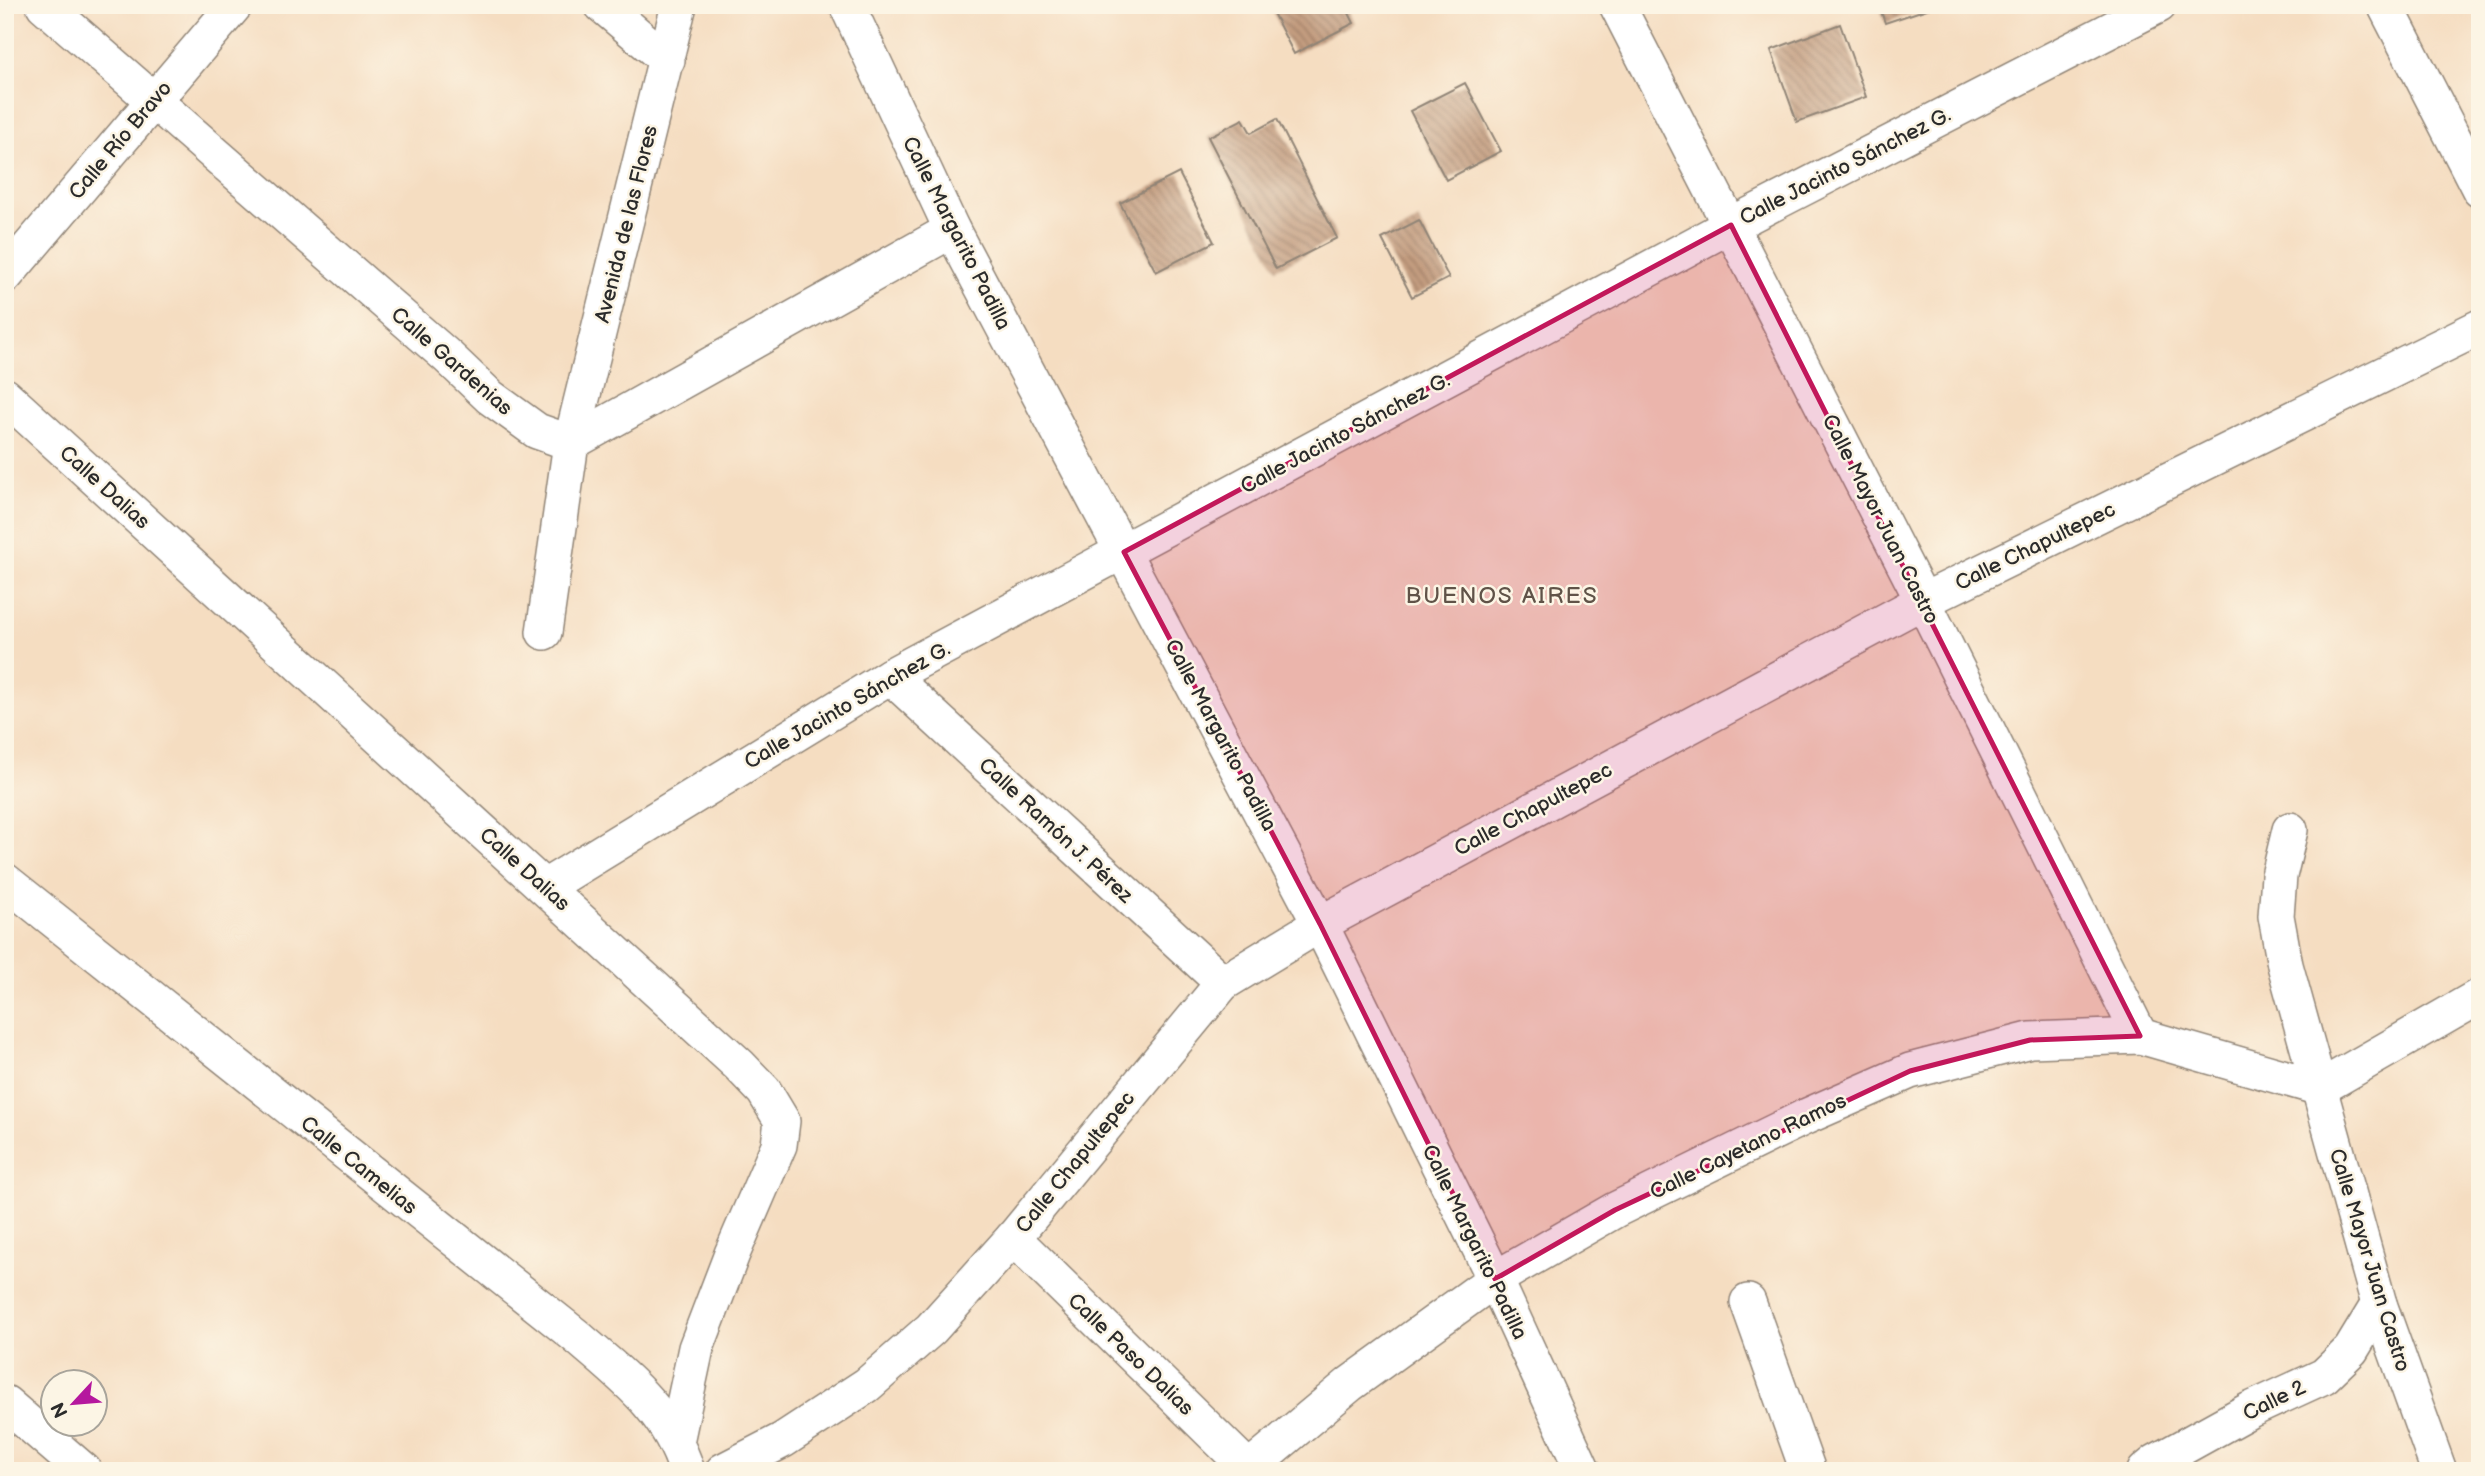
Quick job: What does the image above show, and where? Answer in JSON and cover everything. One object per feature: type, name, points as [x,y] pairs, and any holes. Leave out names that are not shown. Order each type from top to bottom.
[{"type":"street","name":"Calle Gardenias","points":[[44,5],[490,397],[537,431],[571,443]]},
{"type":"street","name":"Calle Río Bravo","points":[[5,276],[235,5]]},
{"type":"street","points":[[602,5],[667,60]]},
{"type":"street","name":"Avenida de las Flores","points":[[544,632],[571,443],[679,5]]},
{"type":"street","name":"Calle Margarito Padilla","points":[[847,5],[953,230],[1320,923],[1495,1279],[1583,1471]]},
{"type":"street","name":"Calle Mayor Juan Castro","points":[[1617,5],[1923,601],[2140,1036]]},
{"type":"street","name":"Calle Jacinto Sánchez G.","points":[[545,887],[890,676],[1731,225],[2159,5]]},
{"type":"street","points":[[2385,5],[2480,190]]},
{"type":"street","points":[[571,443],[953,230]]},
{"type":"street","name":"Calle Chapultepec","points":[[723,1471],[783,1440],[867,1385],[931,1329],[1013,1238],[1223,983],[1320,923],[1923,601],[2480,327]]},
{"type":"street","name":"Calle Dalias","points":[[5,397],[545,887],[764,1090],[782,1121],[779,1145],[732,1254],[696,1348],[681,1457]]},
{"type":"street","name":"Calle Ramón J. Pérez","points":[[890,676],[1223,983]]},
{"type":"street","name":"Calle Mayor Juan Castro","points":[[2290,830],[2279,876],[2276,916],[2285,965],[2379,1304],[2439,1471]]},
{"type":"street","name":"Calle Camelias","points":[[5,881],[576,1336],[648,1399],[681,1457]]},
{"type":"street","points":[[2320,1088],[2480,996]]},
{"type":"street","name":"Calle Cayetano Ramos","points":[[1248,1470],[1350,1384],[1495,1279],[1615,1210],[1805,1117],[1910,1071],[2030,1040],[2140,1036],[2320,1088]]},
{"type":"street","name":"Calle Paso Dalias","points":[[1013,1238],[1248,1470]]},
{"type":"street","points":[[1748,1303],[1808,1471]]},
{"type":"street","name":"Calle 2","points":[[2145,1471],[2156,1462],[2250,1410],[2325,1376],[2351,1350],[2379,1304]]},
{"type":"street","points":[[5,1403],[83,1471]]},
{"type":"highlighted area","points":[[1731,225],[2140,1036],[2030,1040],[1910,1071],[1615,1210],[1495,1279],[1320,924],[1124,552]]},
{"type":"building","points":[[1269,5],[1345,5],[1354,23],[1294,54]]},
{"type":"building","points":[[1879,5],[1936,5],[1936,6],[1885,23]]},
{"type":"building","points":[[1840,24],[1866,97],[1797,122],[1771,50]]},
{"type":"building","points":[[1465,83],[1501,151],[1446,180],[1410,111]]},
{"type":"building","points":[[1243,119],[1251,133],[1277,119],[1337,238],[1276,269],[1208,137]]},
{"type":"building","points":[[1179,173],[1214,242],[1156,272],[1120,203]]},
{"type":"building","points":[[1419,220],[1449,278],[1412,297],[1382,239]]},
{"type":"district","name":"BUENOS AIRES","points":[[1502,595]]}]
